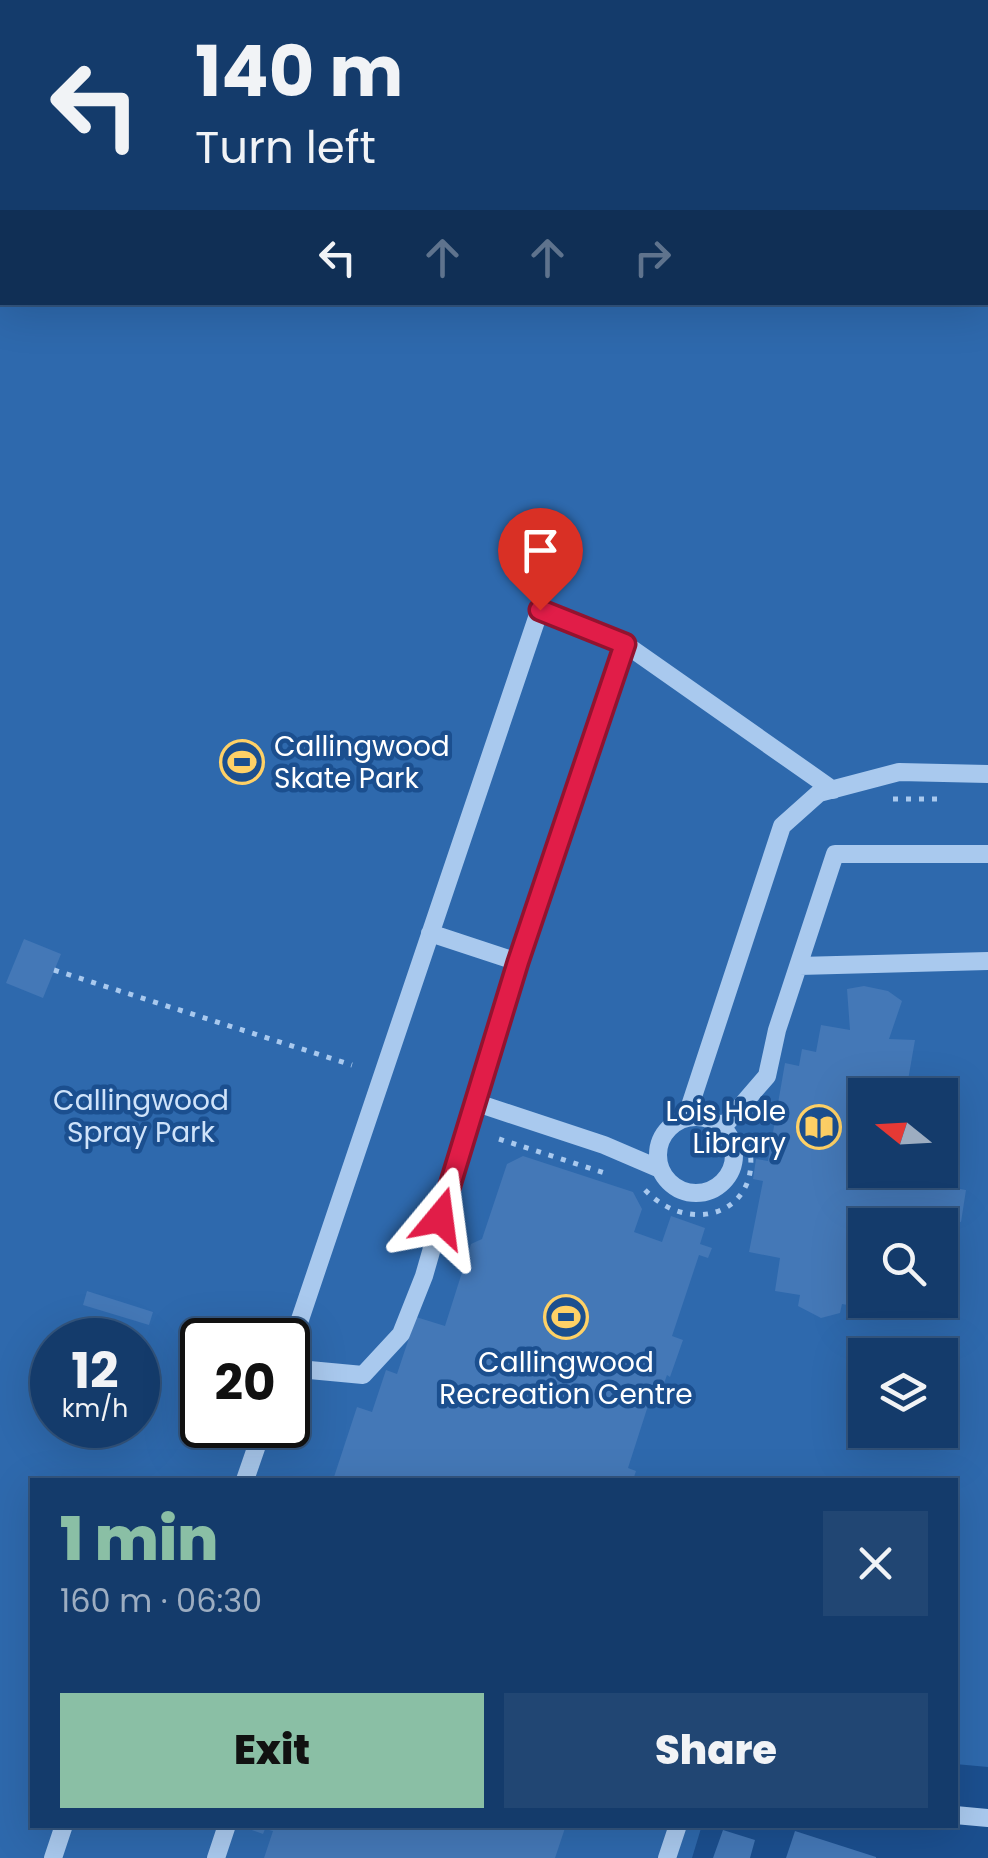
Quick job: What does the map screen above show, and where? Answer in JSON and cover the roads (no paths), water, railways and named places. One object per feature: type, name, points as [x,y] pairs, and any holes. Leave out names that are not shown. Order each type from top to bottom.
[{"type":"lane","points":[[300,1318],[540,610],[625,644],[833,790]]},
{"type":"lane","points":[[310,1370],[363,1375],[401,1334],[424,1276],[518,962],[625,644]]},
{"type":"lane","points":[[686,1118],[782,826],[819,793],[900,772],[988,774]]},
{"type":"lane","points":[[723,1127],[767,1076],[834,854],[988,854]]},
{"type":"lane","points":[[430,933],[518,962]]},
{"type":"lane","points":[[799,966],[988,961]]},
{"type":"lane","points":[[474,1102],[660,1168]]},
{"type":"lane","points":[[698,1116],[723,1127],[730,1138],[734,1163],[720,1186],[698,1194],[674,1188],[660,1168],[659,1144],[664,1133],[686,1118],[698,1116]]},
{"type":"lane","points":[[246,1478],[256,1448]]},
{"type":"lane","points":[[958,1815],[988,1818]]},
{"type":"lane","points":[[53,1858],[63,1828]]},
{"type":"lane","points":[[216,1858],[226,1828]]},
{"type":"lane","points":[[667,1858],[677,1828]]},
{"type":"place","name":"Callingwood Skate Park","points":[[242,762]]},
{"type":"place","name":"Lois Hole Library","points":[[819,1127]]},
{"type":"place","name":"Callingwood Recreation Centre","points":[[566,1317]]},
{"type":"park label","name":"Callingwood Spray Park","points":[[141,1116]]}]
